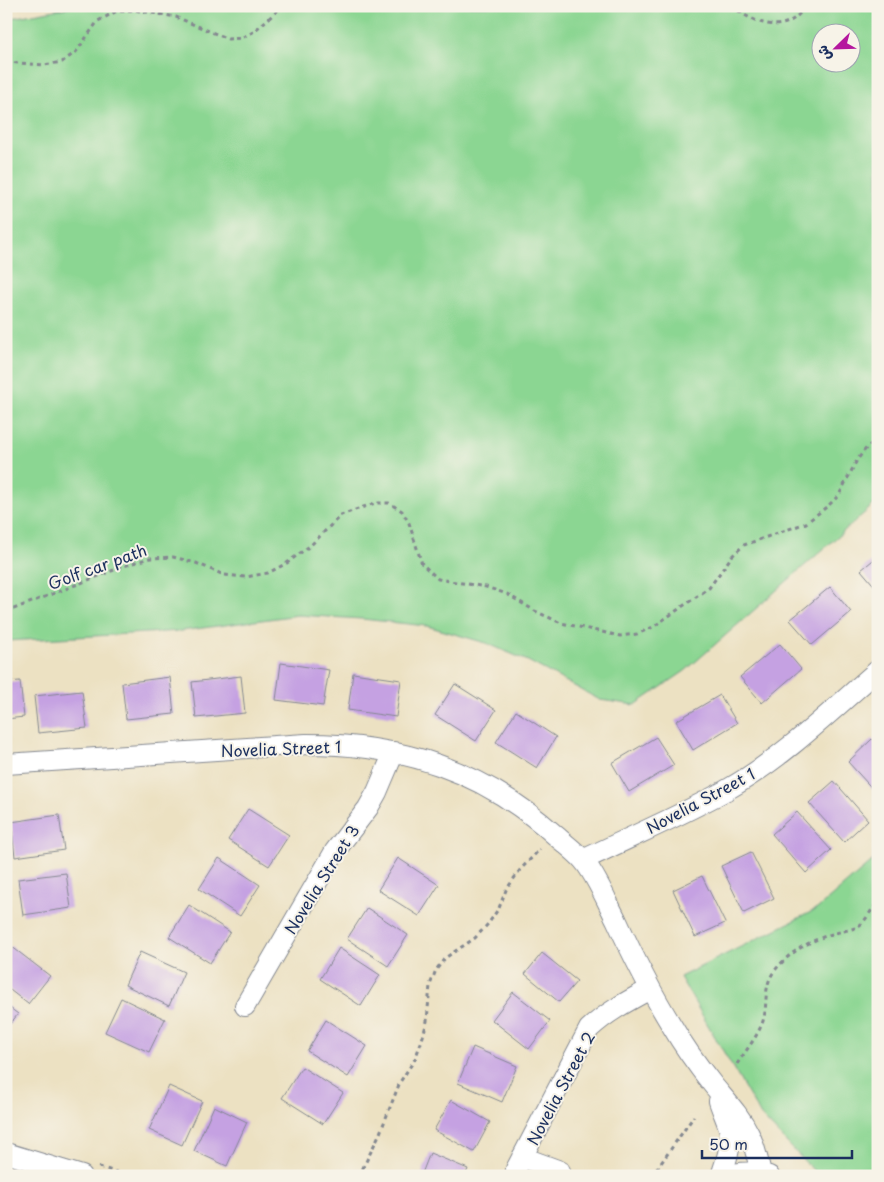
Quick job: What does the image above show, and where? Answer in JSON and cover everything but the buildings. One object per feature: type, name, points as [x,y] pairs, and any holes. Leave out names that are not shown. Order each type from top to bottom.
[{"type":"street","name":"Novelia Street 1","points":[[583,860],[688,810],[739,782],[771,761],[878,670]]},
{"type":"street","name":"Novelia Street 1","points":[[6,764],[306,744],[337,744],[394,752],[438,764],[473,778],[506,796],[539,820],[583,860],[603,893],[650,989],[672,1027],[713,1085],[730,1104],[749,1134],[765,1174]]},
{"type":"street","name":"Novelia Street 3","points":[[245,1006],[335,851],[368,808],[394,752]]},
{"type":"street","name":"Novelia Street 2","points":[[560,1171],[519,1163],[589,1029],[615,1008],[650,989]]},
{"type":"street","name":"Novelia Street 1","points":[[713,1085],[729,1128],[730,1136],[730,1144],[721,1176]]},
{"type":"street","points":[[6,1153],[82,1176]]},
{"type":"street","points":[[725,1176],[734,1173],[765,1174]]},
{"type":"path","points":[[6,62],[44,65],[62,62],[76,52],[98,21],[115,12],[134,10],[176,17],[228,39],[242,38],[253,32],[283,6]]},
{"type":"path","points":[[732,6],[740,13],[771,26],[784,24],[796,18],[805,6]]},
{"type":"path","name":"Golf car path","points":[[6,612],[150,558],[173,557],[196,563],[224,575],[246,577],[268,574],[287,563],[311,545],[341,516],[375,503],[389,503],[402,511],[409,523],[422,564],[438,579],[486,587],[507,594],[534,611],[561,623],[620,636],[637,634],[653,627],[708,588],[732,556],[744,546],[806,523],[829,506],[839,495],[857,460],[868,446],[878,440]]},
{"type":"path","points":[[358,1176],[380,1133],[400,1082],[415,1059],[427,1021],[430,985],[436,970],[445,958],[474,938],[488,924],[499,908],[506,890],[520,870],[555,835]]},
{"type":"path","points":[[737,1064],[763,1024],[766,1010],[765,992],[772,975],[784,960],[799,948],[817,938],[855,928],[865,921],[873,907],[878,903]]},
{"type":"path","points":[[652,1176],[694,1116]]},
{"type":"green space","points":[[77,6],[878,6],[878,501],[685,671],[635,705],[600,700],[528,661],[486,643],[427,626],[298,615],[181,631],[6,641],[6,19]]},
{"type":"green space","points":[[878,856],[878,1176],[819,1176],[761,1116],[680,977],[817,909]]}]
